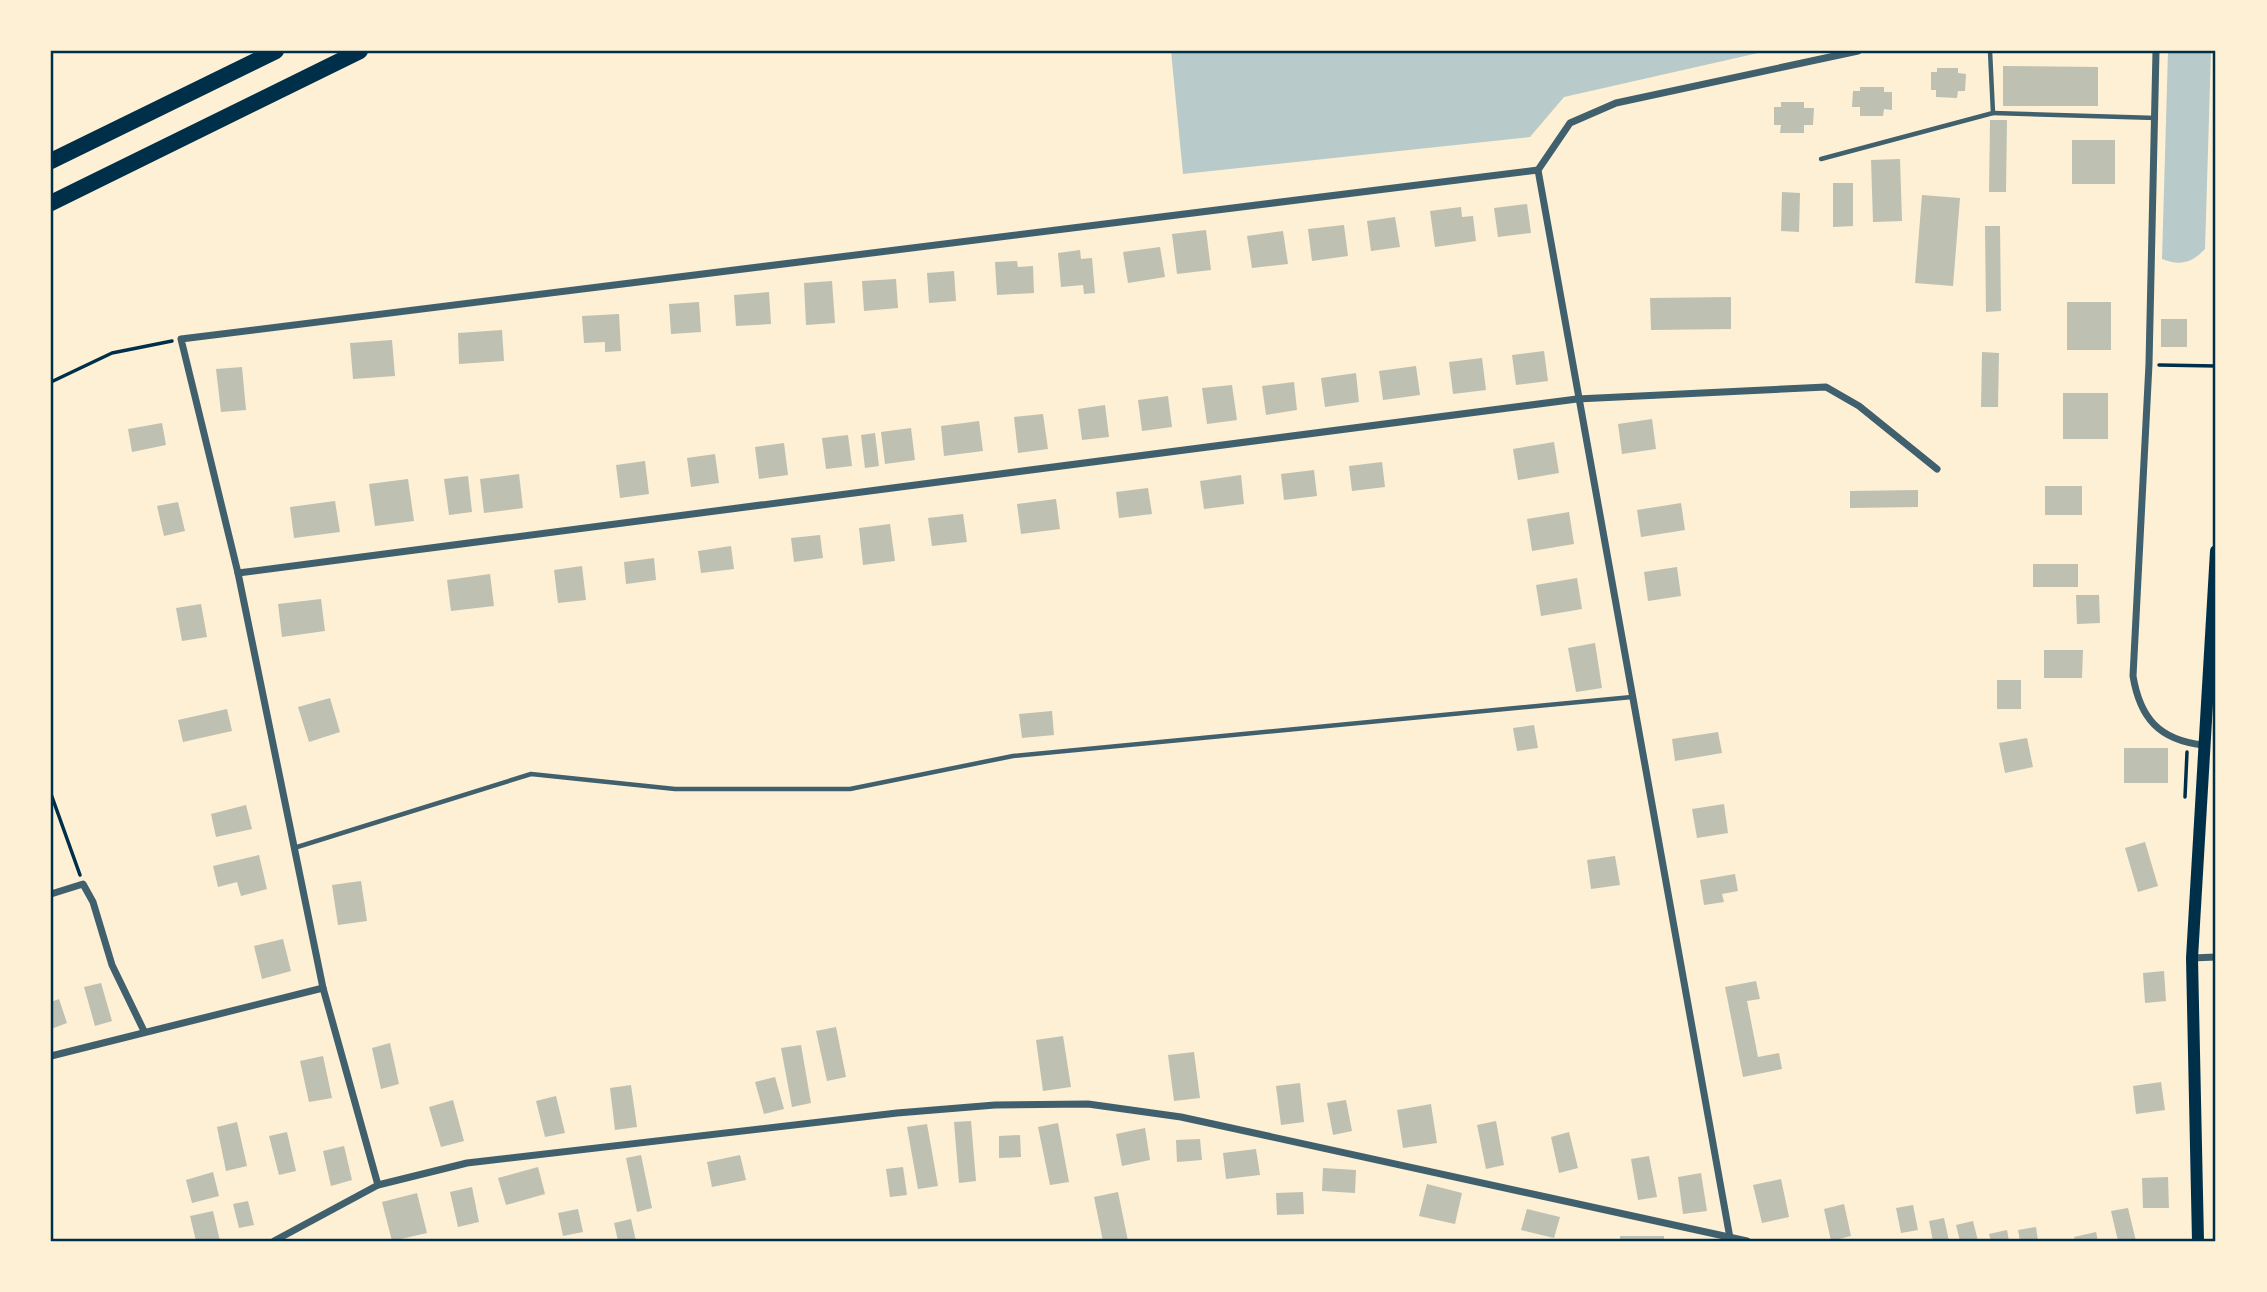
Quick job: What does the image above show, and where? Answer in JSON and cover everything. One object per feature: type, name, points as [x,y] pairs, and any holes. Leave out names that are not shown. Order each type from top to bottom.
[{"type":"highway","points":[[51,161],[276,51]]},
{"type":"highway","points":[[51,203],[360,51]]},
{"type":"main road","points":[[2198,1241],[2192,958],[2216,551]]},
{"type":"street","points":[[1730,1238],[1577,399],[1538,170],[1570,123],[1616,103],[1858,51]]},
{"type":"street","points":[[2156,51],[2149,364],[2133,676],[2137,700],[2147,718],[2163,732],[2187,743],[2203,745]]},
{"type":"street","points":[[378,1185],[323,988],[238,573],[181,339],[1538,170]]},
{"type":"street","points":[[238,573],[1577,399],[1826,387],[1859,406],[1937,469]]},
{"type":"street","points":[[51,894],[83,884],[93,902],[112,965],[144,1031]]},
{"type":"street","points":[[2192,958],[2216,957]]},
{"type":"street","points":[[51,1056],[323,988]]},
{"type":"street","points":[[274,1241],[378,1185],[467,1163],[995,1105],[1088,1104],[1181,1116],[1747,1241]]},
{"type":"lane","points":[[1990,51],[1993,113]]},
{"type":"lane","points":[[1821,159],[1993,113],[2156,118]]},
{"type":"lane","points":[[294,848],[531,774],[675,789],[850,789],[1013,756],[1632,697]]},
{"type":"path","points":[[51,382],[112,353],[181,339]]},
{"type":"path","points":[[2149,364],[2216,366]]},
{"type":"path","points":[[51,794],[83,884]]},
{"type":"shaded area","points":[[1171,51],[1767,51],[1564,97],[1530,137],[1183,174]]},
{"type":"shaded area","points":[[2168,51],[2211,51],[2205,249],[2190,260],[2180,263],[2162,259]]},
{"type":"building","points":[[2003,66],[2098,67],[2098,106],[2003,106]]},
{"type":"building","points":[[1937,68],[1958,68],[1958,73],[1966,74],[1965,91],[1958,91],[1957,98],[1936,97],[1936,90],[1931,90],[1931,72],[1937,72]]},
{"type":"building","points":[[1860,87],[1884,87],[1884,92],[1892,92],[1892,110],[1884,109],[1883,116],[1860,116],[1860,107],[1852,107],[1853,91],[1860,91]]},
{"type":"building","points":[[1781,102],[1804,102],[1804,108],[1814,108],[1813,125],[1804,125],[1804,133],[1780,133],[1781,125],[1774,125],[1774,107],[1781,107]]},
{"type":"building","points":[[1990,120],[2007,120],[2006,192],[1989,192]]},
{"type":"building","points":[[2072,140],[2115,140],[2115,184],[2072,184]]},
{"type":"building","points":[[1900,159],[1902,221],[1873,222],[1871,160]]},
{"type":"building","points":[[1833,183],[1853,183],[1853,226],[1833,227]]},
{"type":"building","points":[[1782,192],[1800,193],[1799,232],[1781,231]]},
{"type":"building","points":[[1922,195],[1960,198],[1953,286],[1915,283]]},
{"type":"building","points":[[1527,204],[1531,233],[1498,237],[1494,208]]},
{"type":"building","points":[[1461,207],[1462,217],[1473,216],[1476,241],[1435,247],[1430,211]]},
{"type":"building","points":[[1395,217],[1400,247],[1371,251],[1367,221]]},
{"type":"building","points":[[1344,225],[1348,256],[1312,261],[1308,229]]},
{"type":"building","points":[[1985,226],[2000,226],[2001,311],[1986,312]]},
{"type":"building","points":[[1206,230],[1211,270],[1177,274],[1172,234]]},
{"type":"building","points":[[1283,231],[1288,264],[1252,268],[1247,236]]},
{"type":"building","points":[[1160,247],[1165,277],[1128,283],[1123,252]]},
{"type":"building","points":[[1080,250],[1081,259],[1092,258],[1095,293],[1084,294],[1083,285],[1061,287],[1058,253]]},
{"type":"building","points":[[1017,261],[1018,267],[1033,266],[1034,293],[997,295],[995,262]]},
{"type":"building","points":[[954,271],[956,301],[929,303],[927,273]]},
{"type":"building","points":[[896,279],[898,308],[864,311],[862,281]]},
{"type":"building","points":[[832,281],[835,323],[806,325],[804,283]]},
{"type":"building","points":[[769,292],[771,324],[736,326],[734,295]]},
{"type":"building","points":[[1731,297],[1731,329],[1651,330],[1650,298]]},
{"type":"building","points":[[699,302],[701,332],[671,334],[669,304]]},
{"type":"building","points":[[2067,302],[2111,302],[2111,350],[2067,350]]},
{"type":"building","points":[[619,314],[621,351],[605,352],[605,342],[584,343],[582,316]]},
{"type":"building","points":[[2161,319],[2187,319],[2187,347],[2161,347]]},
{"type":"building","points":[[502,330],[504,361],[459,364],[458,333]]},
{"type":"building","points":[[392,340],[395,376],[353,379],[350,343]]},
{"type":"building","points":[[1544,351],[1548,381],[1516,385],[1512,355]]},
{"type":"building","points":[[1982,352],[1999,353],[1998,407],[1981,407]]},
{"type":"building","points":[[1482,358],[1486,390],[1453,394],[1449,362]]},
{"type":"building","points":[[1416,366],[1420,395],[1383,400],[1379,371]]},
{"type":"building","points":[[242,367],[246,410],[221,412],[216,369]]},
{"type":"building","points":[[1356,373],[1359,402],[1325,407],[1321,378]]},
{"type":"building","points":[[1294,382],[1297,410],[1266,415],[1262,386]]},
{"type":"building","points":[[1232,385],[1237,420],[1207,424],[1202,388]]},
{"type":"building","points":[[2063,393],[2108,393],[2108,439],[2063,439]]},
{"type":"building","points":[[1168,396],[1172,427],[1142,431],[1138,400]]},
{"type":"building","points":[[1105,405],[1109,437],[1082,440],[1078,409]]},
{"type":"building","points":[[1043,414],[1048,449],[1018,453],[1014,417]]},
{"type":"building","points":[[1652,419],[1656,449],[1622,454],[1618,424]]},
{"type":"building","points":[[979,421],[983,451],[944,456],[941,426]]},
{"type":"building","points":[[162,423],[166,445],[132,452],[128,429]]},
{"type":"building","points":[[911,428],[915,460],[885,464],[881,432]]},
{"type":"building","points":[[875,433],[879,466],[865,468],[861,435]]},
{"type":"building","points":[[848,435],[852,466],[826,469],[822,438]]},
{"type":"building","points":[[1554,442],[1559,473],[1518,480],[1513,449]]},
{"type":"building","points":[[784,443],[788,475],[759,479],[755,447]]},
{"type":"building","points":[[715,454],[719,483],[691,487],[687,458]]},
{"type":"building","points":[[645,461],[649,494],[620,498],[616,465]]},
{"type":"building","points":[[1382,462],[1385,487],[1352,491],[1349,466]]},
{"type":"building","points":[[1314,470],[1317,496],[1284,500],[1281,474]]},
{"type":"building","points":[[519,474],[523,508],[484,513],[480,479]]},
{"type":"building","points":[[1241,475],[1244,504],[1204,509],[1200,481]]},
{"type":"building","points":[[468,476],[472,512],[449,515],[444,479]]},
{"type":"building","points":[[408,479],[414,521],[375,526],[369,484]]},
{"type":"building","points":[[2045,486],[2082,486],[2082,515],[2045,515]]},
{"type":"building","points":[[1148,488],[1152,514],[1119,518],[1116,492]]},
{"type":"building","points":[[1918,490],[1918,507],[1850,508],[1850,491]]},
{"type":"building","points":[[1056,499],[1060,529],[1021,534],[1017,504]]},
{"type":"building","points":[[335,501],[340,532],[294,538],[290,507]]},
{"type":"building","points":[[178,502],[185,531],[164,536],[157,506]]},
{"type":"building","points":[[1681,503],[1685,530],[1641,537],[1637,510]]},
{"type":"building","points":[[1569,512],[1574,544],[1532,551],[1527,519]]},
{"type":"building","points":[[963,514],[967,542],[932,546],[928,518]]},
{"type":"building","points":[[890,524],[895,561],[863,565],[859,528]]},
{"type":"building","points":[[820,535],[823,558],[794,562],[791,538]]},
{"type":"building","points":[[731,546],[734,569],[701,573],[698,551]]},
{"type":"building","points":[[654,558],[656,580],[626,584],[624,562]]},
{"type":"building","points":[[2033,564],[2078,564],[2078,587],[2033,587]]},
{"type":"building","points":[[582,566],[586,600],[558,603],[554,570]]},
{"type":"building","points":[[1677,567],[1681,596],[1648,601],[1644,572]]},
{"type":"building","points":[[490,574],[494,606],[451,611],[447,580]]},
{"type":"building","points":[[1577,578],[1582,609],[1541,616],[1536,585]]},
{"type":"building","points":[[2076,595],[2099,595],[2100,623],[2077,624]]},
{"type":"building","points":[[321,599],[325,631],[282,637],[278,604]]},
{"type":"building","points":[[201,604],[207,637],[182,641],[176,608]]},
{"type":"building","points":[[1595,643],[1602,688],[1576,692],[1568,648]]},
{"type":"building","points":[[2044,650],[2083,650],[2082,678],[2044,678]]},
{"type":"building","points":[[1997,680],[2021,680],[2021,709],[1997,709]]},
{"type":"building","points":[[330,698],[340,732],[309,742],[298,707]]},
{"type":"building","points":[[227,709],[232,731],[183,742],[178,720]]},
{"type":"building","points":[[1052,711],[1054,735],[1022,738],[1019,714]]},
{"type":"building","points":[[1534,725],[1538,748],[1517,751],[1513,728]]},
{"type":"building","points":[[1718,732],[1722,753],[1675,761],[1672,739]]},
{"type":"building","points":[[2027,738],[2033,767],[2005,773],[1999,743]]},
{"type":"building","points":[[2124,748],[2168,748],[2168,783],[2124,783]]},
{"type":"building","points":[[1724,804],[1728,833],[1697,838],[1692,809]]},
{"type":"building","points":[[246,805],[252,829],[216,837],[211,814]]},
{"type":"building","points":[[2145,842],[2158,886],[2138,892],[2125,848]]},
{"type":"building","points":[[259,855],[267,889],[241,896],[237,882],[218,887],[213,866]]},
{"type":"building","points":[[1615,856],[1620,885],[1591,889],[1587,860]]},
{"type":"building","points":[[1735,874],[1738,891],[1722,894],[1724,902],[1704,905],[1700,880]]},
{"type":"building","points":[[361,881],[367,921],[338,925],[332,885]]},
{"type":"building","points":[[283,939],[291,971],[262,979],[254,946]]},
{"type":"building","points":[[2164,971],[2166,1001],[2145,1003],[2143,973]]},
{"type":"building","points":[[1756,981],[1760,999],[1747,1001],[1758,1057],[1779,1053],[1782,1069],[1743,1077],[1725,987]]},
{"type":"building","points":[[101,983],[112,1021],[95,1026],[84,987]]},
{"type":"building","points":[[59,999],[67,1023],[51,1029],[51,1002]]},
{"type":"building","points":[[836,1027],[846,1077],[827,1081],[816,1031]]},
{"type":"building","points":[[1063,1036],[1071,1087],[1043,1091],[1036,1040]]},
{"type":"building","points":[[390,1043],[399,1084],[381,1089],[372,1048]]},
{"type":"building","points":[[801,1045],[811,1103],[792,1107],[781,1048]]},
{"type":"building","points":[[1194,1052],[1200,1098],[1174,1101],[1168,1055]]},
{"type":"building","points":[[323,1056],[332,1098],[309,1102],[300,1061]]},
{"type":"building","points":[[775,1077],[784,1109],[764,1114],[755,1082]]},
{"type":"building","points":[[2161,1082],[2165,1110],[2136,1114],[2133,1086]]},
{"type":"building","points":[[1300,1083],[1304,1122],[1281,1125],[1276,1086]]},
{"type":"building","points":[[631,1085],[637,1127],[615,1130],[610,1088]]},
{"type":"building","points":[[556,1096],[565,1133],[545,1137],[536,1101]]},
{"type":"building","points":[[453,1100],[464,1141],[441,1147],[429,1107]]},
{"type":"building","points":[[1346,1100],[1352,1131],[1333,1135],[1327,1103]]},
{"type":"building","points":[[1431,1104],[1437,1143],[1403,1148],[1397,1110]]},
{"type":"building","points":[[971,1121],[976,1181],[959,1183],[954,1122]]},
{"type":"building","points":[[1496,1121],[1504,1165],[1486,1169],[1477,1125]]},
{"type":"building","points":[[237,1122],[247,1166],[226,1171],[217,1127]]},
{"type":"building","points":[[1058,1123],[1069,1182],[1050,1185],[1038,1127]]},
{"type":"building","points":[[927,1124],[938,1186],[918,1189],[907,1127]]},
{"type":"building","points":[[1145,1128],[1150,1160],[1122,1166],[1116,1134]]},
{"type":"building","points":[[287,1132],[296,1171],[279,1175],[269,1136]]},
{"type":"building","points":[[1569,1132],[1578,1168],[1559,1173],[1551,1137]]},
{"type":"building","points":[[1020,1135],[1021,1157],[999,1158],[999,1136]]},
{"type":"building","points":[[1200,1139],[1202,1160],[1177,1162],[1176,1140]]},
{"type":"building","points":[[344,1146],[352,1180],[331,1186],[323,1151]]},
{"type":"building","points":[[1256,1149],[1260,1175],[1226,1179],[1223,1153]]},
{"type":"building","points":[[641,1155],[652,1208],[637,1212],[626,1158]]},
{"type":"building","points":[[740,1155],[746,1180],[712,1187],[707,1162]]},
{"type":"building","points":[[1649,1156],[1657,1197],[1638,1200],[1631,1159]]},
{"type":"building","points":[[538,1167],[545,1194],[506,1205],[498,1178]]},
{"type":"building","points":[[903,1167],[907,1195],[890,1197],[886,1169]]},
{"type":"building","points":[[1323,1168],[1356,1170],[1355,1193],[1322,1191]]},
{"type":"building","points":[[213,1172],[219,1196],[192,1203],[186,1180]]},
{"type":"building","points":[[1701,1173],[1707,1211],[1683,1214],[1678,1177]]},
{"type":"building","points":[[2168,1177],[2169,1208],[2143,1208],[2142,1178]]},
{"type":"building","points":[[1781,1179],[1789,1217],[1762,1223],[1753,1185]]},
{"type":"building","points":[[1427,1184],[1462,1193],[1455,1224],[1419,1216]]},
{"type":"building","points":[[472,1187],[479,1222],[458,1227],[450,1192]]},
{"type":"building","points":[[1118,1192],[1128,1241],[1103,1241],[1094,1197]]},
{"type":"building","points":[[1303,1192],[1304,1214],[1277,1215],[1276,1193]]},
{"type":"building","points":[[417,1193],[427,1233],[392,1241],[382,1202]]},
{"type":"building","points":[[248,1201],[254,1225],[239,1228],[233,1204]]},
{"type":"building","points":[[1844,1204],[1851,1236],[1831,1241],[1824,1209]]},
{"type":"building","points":[[1913,1205],[1918,1230],[1901,1233],[1896,1208]]},
{"type":"building","points":[[2128,1208],[2136,1241],[2118,1241],[2111,1211]]},
{"type":"building","points":[[578,1209],[583,1232],[563,1236],[558,1213]]},
{"type":"building","points":[[1527,1209],[1560,1217],[1554,1238],[1521,1230]]},
{"type":"building","points":[[213,1211],[220,1241],[196,1241],[190,1216]]},
{"type":"building","points":[[1944,1218],[1949,1241],[1933,1241],[1929,1221]]},
{"type":"building","points":[[631,1219],[636,1241],[618,1241],[614,1223]]},
{"type":"building","points":[[1973,1221],[1978,1241],[1960,1241],[1956,1225]]},
{"type":"building","points":[[2036,1227],[2038,1241],[2020,1241],[2018,1230]]},
{"type":"building","points":[[2007,1230],[2009,1241],[1991,1241],[1989,1234]]},
{"type":"building","points":[[2096,1232],[2098,1241],[2075,1241],[2074,1237]]},
{"type":"building","points":[[1620,1236],[1664,1236],[1664,1241],[1620,1241]]}]
